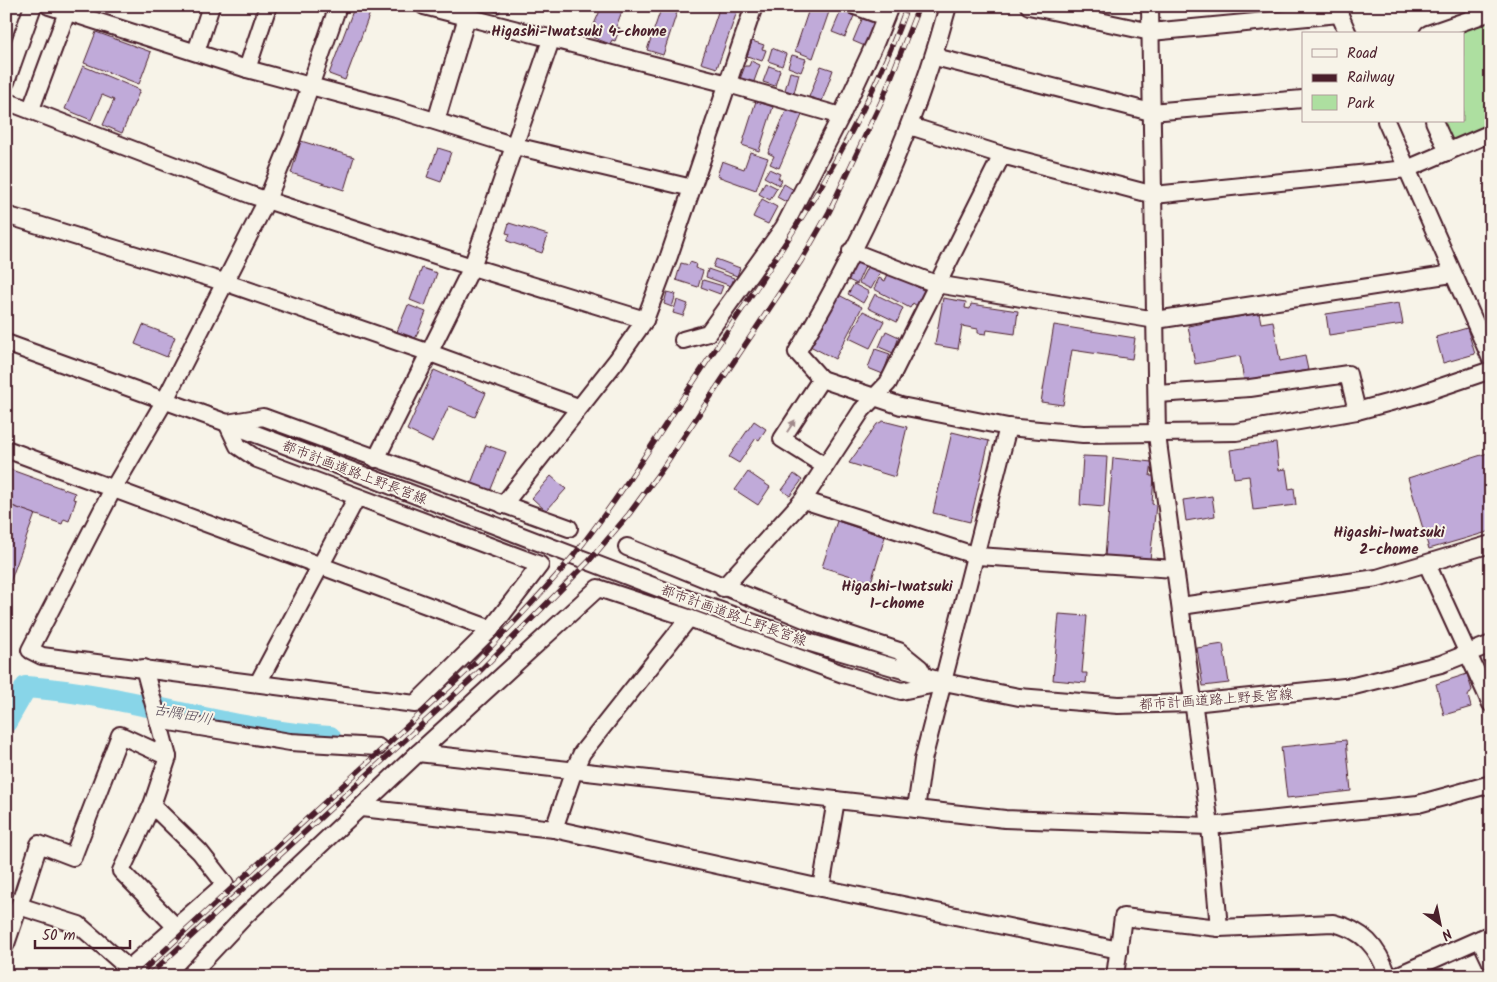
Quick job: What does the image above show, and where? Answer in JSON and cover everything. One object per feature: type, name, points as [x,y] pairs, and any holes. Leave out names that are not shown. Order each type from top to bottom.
[{"type":"street","points":[[6,82],[33,6]]},
{"type":"street","points":[[49,6],[246,69],[436,121],[515,146],[692,188]]},
{"type":"street","points":[[196,52],[211,6]]},
{"type":"street","points":[[246,69],[268,6]]},
{"type":"street","points":[[338,6],[267,200],[164,402],[113,489],[30,650],[42,656],[415,704],[491,629],[540,566],[257,459],[238,446],[227,423],[263,417],[570,528]]},
{"type":"street","points":[[424,6],[728,84],[841,116]]},
{"type":"street","points":[[503,505],[578,407],[617,360],[645,320],[754,6]]},
{"type":"street","points":[[683,340],[708,333],[784,227],[841,116],[888,12],[855,6]]},
{"type":"street","points":[[948,6],[935,57],[910,126],[834,289],[797,352],[821,379],[901,406],[1008,427],[1083,434],[1157,435],[1236,432],[1357,411],[1417,395],[1491,370]]},
{"type":"street","points":[[1029,6],[1151,32],[1337,10],[1347,32]]},
{"type":"street","points":[[1150,6],[1157,435],[1210,826],[1220,928]]},
{"type":"street","points":[[31,109],[67,12]]},
{"type":"street","points":[[1434,32],[1491,12]]},
{"type":"street","points":[[436,121],[466,17]]},
{"type":"street","points":[[376,458],[472,267],[551,40]]},
{"type":"street","points":[[935,57],[1151,112],[1302,100]]},
{"type":"street","points":[[6,102],[31,109],[267,200],[472,267],[645,320]]},
{"type":"street","points":[[1386,122],[1452,274],[1484,323],[1491,359]]},
{"type":"street","points":[[1434,122],[1448,152]]},
{"type":"street","points":[[910,126],[1002,155],[1154,195],[1407,169],[1491,133]]},
{"type":"street","points":[[723,588],[803,500],[862,410],[888,384],[936,284],[1002,155]]},
{"type":"street","points":[[6,215],[226,283],[430,353],[578,407]]},
{"type":"street","points":[[851,251],[936,284],[1156,320],[1452,274]]},
{"type":"street","name":"都市計画道路上野長宮線","points":[[6,343],[164,402],[227,423],[683,597],[804,641],[924,677],[1019,698],[1118,705],[1193,703],[1354,686],[1441,664],[1491,644]]},
{"type":"street","points":[[1157,394],[1250,388],[1348,374],[1357,411]]},
{"type":"street","points":[[821,379],[782,439],[826,466]]},
{"type":"street","points":[[916,809],[923,760],[977,556],[1008,427]]},
{"type":"street","points":[[6,449],[323,565],[491,629]]},
{"type":"street","points":[[258,683],[323,565],[357,497]]},
{"type":"street","points":[[803,500],[977,556],[1175,569]]},
{"type":"street","points":[[1181,606],[1377,578],[1491,544]]},
{"type":"street","points":[[627,547],[723,588],[814,623],[898,651],[920,668],[924,677]]},
{"type":"street","points":[[1427,564],[1466,654],[1491,704]]},
{"type":"street","points":[[193,974],[245,916],[418,753],[598,588],[689,618],[843,674],[901,691],[944,682]]},
{"type":"street","points":[[554,829],[574,770],[582,753],[689,618]]},
{"type":"street","points":[[144,668],[168,757],[152,805],[121,871],[177,928]]},
{"type":"street","points":[[156,712],[290,742],[378,746]]},
{"type":"street","points":[[6,944],[39,844],[73,857],[120,735],[168,757]]},
{"type":"street","points":[[418,753],[1005,819],[1210,826],[1418,804],[1491,784]]},
{"type":"street","points":[[821,888],[836,800]]},
{"type":"street","points":[[19,906],[79,924],[124,972],[177,928],[225,884],[200,852],[152,805]]},
{"type":"street","points":[[361,808],[554,829],[821,888],[1120,950]]},
{"type":"street","points":[[1115,976],[1123,917],[1220,928],[1333,923],[1347,926],[1365,936],[1376,949],[1388,976]]},
{"type":"street","points":[[1396,976],[1485,937],[1491,962]]},
{"type":"green space","points":[[1484,22],[1491,24],[1491,125],[1453,141],[1448,139],[1440,122],[1464,122],[1464,32],[1452,32]]},
{"type":"building","points":[[483,6],[502,6],[499,13]]},
{"type":"building","points":[[602,6],[624,6],[616,27],[620,28],[615,41],[612,40],[610,44],[589,36]]},
{"type":"building","points":[[662,6],[679,6],[663,55],[647,50]]},
{"type":"building","points":[[720,6],[739,6],[717,68],[701,63]]},
{"type":"building","points":[[810,6],[831,6],[813,58],[795,51]]},
{"type":"building","points":[[354,8],[370,13],[345,80],[329,74]]},
{"type":"building","points":[[841,11],[854,16],[845,37],[832,32]]},
{"type":"building","points":[[863,17],[877,22],[867,47],[853,41]]},
{"type":"building","points":[[96,32],[151,52],[139,84],[84,63]]},
{"type":"building","points":[[752,41],[764,45],[762,49],[766,50],[762,61],[747,56]]},
{"type":"building","points":[[772,48],[786,54],[782,66],[768,61]]},
{"type":"building","points":[[792,55],[806,59],[801,72],[788,67]]},
{"type":"building","points":[[751,61],[760,65],[753,84],[740,79],[745,66],[749,66]]},
{"type":"building","points":[[83,66],[140,90],[122,133],[103,125],[114,100],[102,95],[91,120],[65,109]]},
{"type":"building","points":[[769,66],[780,70],[775,86],[763,82]]},
{"type":"building","points":[[821,66],[833,70],[822,101],[809,97]]},
{"type":"building","points":[[790,72],[799,74],[794,93],[785,90]]},
{"type":"building","points":[[756,101],[773,107],[759,151],[742,145]]},
{"type":"building","points":[[787,109],[802,115],[779,168],[770,164],[774,156],[768,153]]},
{"type":"building","points":[[301,141],[354,157],[344,190],[291,173]]},
{"type":"building","points":[[438,148],[451,152],[441,182],[427,177]]},
{"type":"building","points":[[750,152],[768,158],[756,190],[717,176],[722,161],[744,169]]},
{"type":"building","points":[[769,169],[780,174],[778,178],[782,180],[779,185],[764,177]]},
{"type":"building","points":[[765,182],[777,188],[770,200],[759,194]]},
{"type":"building","points":[[784,184],[794,190],[788,203],[777,197]]},
{"type":"building","points":[[762,199],[777,207],[768,224],[753,217]]},
{"type":"building","points":[[509,223],[548,235],[542,253],[507,241],[510,234],[506,233]]},
{"type":"building","points":[[854,258],[866,264],[857,284],[844,278]]},
{"type":"building","points":[[716,259],[740,268],[737,276],[713,267]]},
{"type":"building","points":[[690,262],[696,264],[695,268],[703,271],[698,287],[676,280],[681,263],[689,265]]},
{"type":"building","points":[[869,264],[881,271],[871,289],[859,283]]},
{"type":"building","points":[[422,268],[437,273],[425,306],[410,300]]},
{"type":"building","points":[[708,269],[734,278],[731,286],[706,277]]},
{"type":"building","points":[[889,272],[925,291],[917,306],[913,303],[910,308],[874,289],[879,278],[885,281]]},
{"type":"building","points":[[703,280],[723,286],[720,294],[701,287]]},
{"type":"building","points":[[854,284],[869,292],[863,303],[848,294]]},
{"type":"building","points":[[667,292],[676,294],[672,307],[664,304]]},
{"type":"building","points":[[837,294],[862,307],[835,359],[810,346]]},
{"type":"building","points":[[875,294],[903,308],[897,322],[868,308]]},
{"type":"building","points":[[943,298],[966,302],[965,308],[970,309],[971,304],[1018,311],[1015,334],[987,330],[986,334],[978,333],[978,329],[962,326],[958,349],[935,345]]},
{"type":"building","points":[[677,300],[688,304],[683,316],[673,313]]},
{"type":"building","points":[[1399,303],[1403,324],[1329,335],[1326,314]]},
{"type":"building","points":[[408,305],[426,312],[414,342],[396,334]]},
{"type":"building","points":[[863,311],[884,321],[870,348],[849,338]]},
{"type":"building","points":[[1259,313],[1261,323],[1273,321],[1280,361],[1305,356],[1308,370],[1244,381],[1240,356],[1195,364],[1188,326]]},
{"type":"building","points":[[143,325],[175,337],[167,357],[135,344]]},
{"type":"building","points":[[1054,325],[1135,338],[1132,359],[1072,350],[1063,405],[1041,402]]},
{"type":"building","points":[[1467,328],[1475,354],[1443,363],[1436,337]]},
{"type":"building","points":[[886,331],[899,337],[893,353],[879,347]]},
{"type":"building","points":[[875,349],[890,354],[883,374],[868,368]]},
{"type":"building","points":[[434,370],[486,393],[475,417],[449,406],[432,442],[407,430]]},
{"type":"building","points":[[754,421],[766,429],[759,440],[756,438],[739,463],[729,457]]},
{"type":"building","points":[[883,421],[907,427],[895,477],[849,463],[877,424]]},
{"type":"building","points":[[952,432],[989,441],[970,522],[933,513]]},
{"type":"building","points":[[1276,443],[1279,470],[1286,469],[1289,489],[1294,488],[1296,505],[1253,510],[1249,476],[1234,478],[1230,450]]},
{"type":"building","points":[[486,445],[506,452],[489,494],[470,486]]},
{"type":"building","points":[[1491,452],[1491,531],[1429,549],[1408,478]]},
{"type":"building","points":[[1083,456],[1107,457],[1104,507],[1080,505]]},
{"type":"building","points":[[1113,458],[1152,462],[1150,476],[1154,476],[1152,504],[1156,505],[1150,560],[1105,557]]},
{"type":"building","points":[[6,468],[75,493],[73,499],[76,500],[69,521],[64,519],[62,524],[6,504]]},
{"type":"building","points":[[748,472],[770,487],[758,505],[735,490]]},
{"type":"building","points":[[794,474],[802,480],[790,496],[782,490]]},
{"type":"building","points":[[551,476],[566,489],[546,511],[532,498]]},
{"type":"building","points":[[1212,496],[1215,516],[1186,521],[1183,500]]},
{"type":"building","points":[[6,504],[35,514],[9,585],[6,584]]},
{"type":"building","points":[[837,521],[885,537],[871,582],[822,567]]},
{"type":"building","points":[[1059,614],[1087,616],[1082,673],[1087,673],[1086,683],[1053,680]]},
{"type":"building","points":[[1223,644],[1229,683],[1203,686],[1197,648]]},
{"type":"building","points":[[1467,674],[1472,690],[1468,696],[1471,707],[1444,715],[1436,684]]},
{"type":"building","points":[[1346,740],[1351,791],[1287,798],[1281,747]]},
{"type":"waterway","name":"古隅田川","points":[[6,722],[26,687],[102,697],[253,728],[330,737]]},
{"type":"railway","points":[[137,976],[471,667],[537,598],[574,555],[611,506],[796,227],[846,142],[869,98],[907,6]]},
{"type":"railway","points":[[148,976],[477,674],[589,561],[629,514],[665,465],[801,261],[829,212],[883,98],[919,6]]},
{"type":"district","name":"Higashi-Iwatsuki 4-chome","points":[[579,31]]},
{"type":"district","name":"Higashi-Iwatsuki 2-chome","points":[[1389,540]]},
{"type":"district","name":"Higashi-Iwatsuki 1-chome","points":[[897,594]]}]
